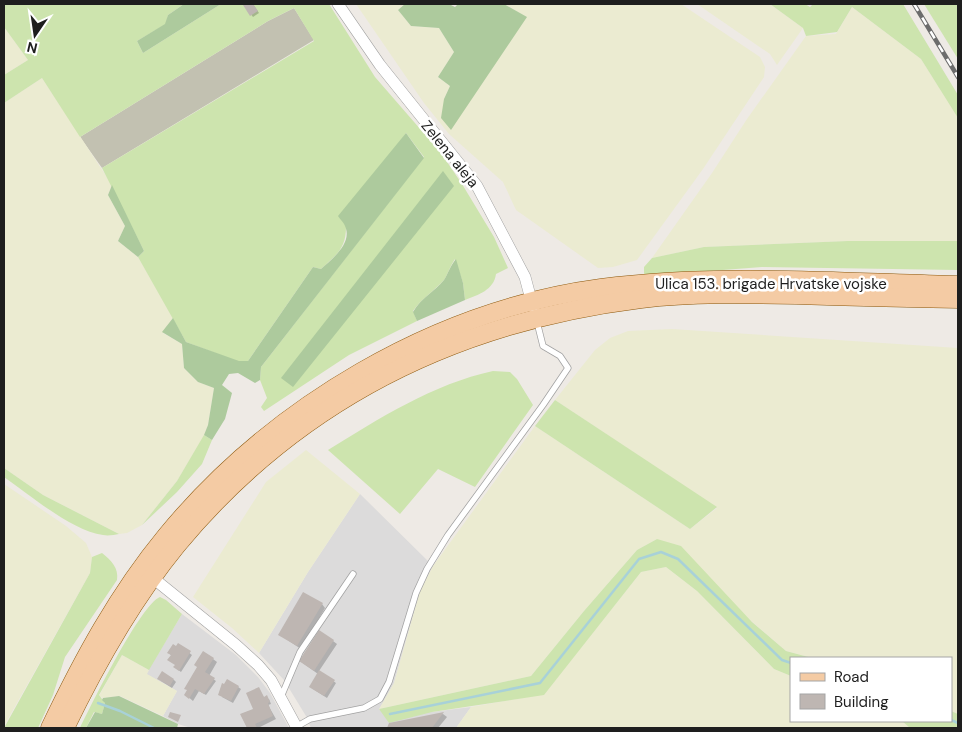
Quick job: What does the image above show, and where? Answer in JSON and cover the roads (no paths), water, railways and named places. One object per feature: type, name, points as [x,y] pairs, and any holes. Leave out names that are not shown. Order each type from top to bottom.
[{"type":"main road","name":"Ulica 153. brigade Hrvatske vojske","points":[[50,728],[91,648],[146,573],[176,546],[233,485],[264,456],[315,418],[353,393],[419,358],[476,336],[534,310],[602,288],[696,281],[958,285]]},
{"type":"main road","name":"Ulica 153. brigade Hrvatske vojske","points":[[534,310],[671,296],[778,295],[958,299]]},
{"type":"main road","name":"Ulica 153. brigade Hrvatske vojske","points":[[65,728],[104,654],[128,614],[146,573]]},
{"type":"street","name":"Zelena aleja","points":[[338,4],[386,73],[477,186],[525,277],[534,310]]},
{"type":"street","points":[[146,573],[236,645],[258,666],[271,680],[297,728]]},
{"type":"lane","points":[[297,728],[310,719],[364,708],[380,699],[390,682],[416,593],[427,569],[448,535],[568,368],[560,356],[543,346],[534,310]]},
{"type":"lane","points":[[281,697],[300,652],[353,574]]},
{"type":"waterway","points":[[390,714],[540,683],[639,559],[661,552],[678,559],[782,660],[790,663]]},
{"type":"waterway","points":[[98,703],[120,711],[154,728]]},
{"type":"waterway","points":[[952,720],[958,723]]},
{"type":"railway","points":[[914,4],[958,77]]}]
